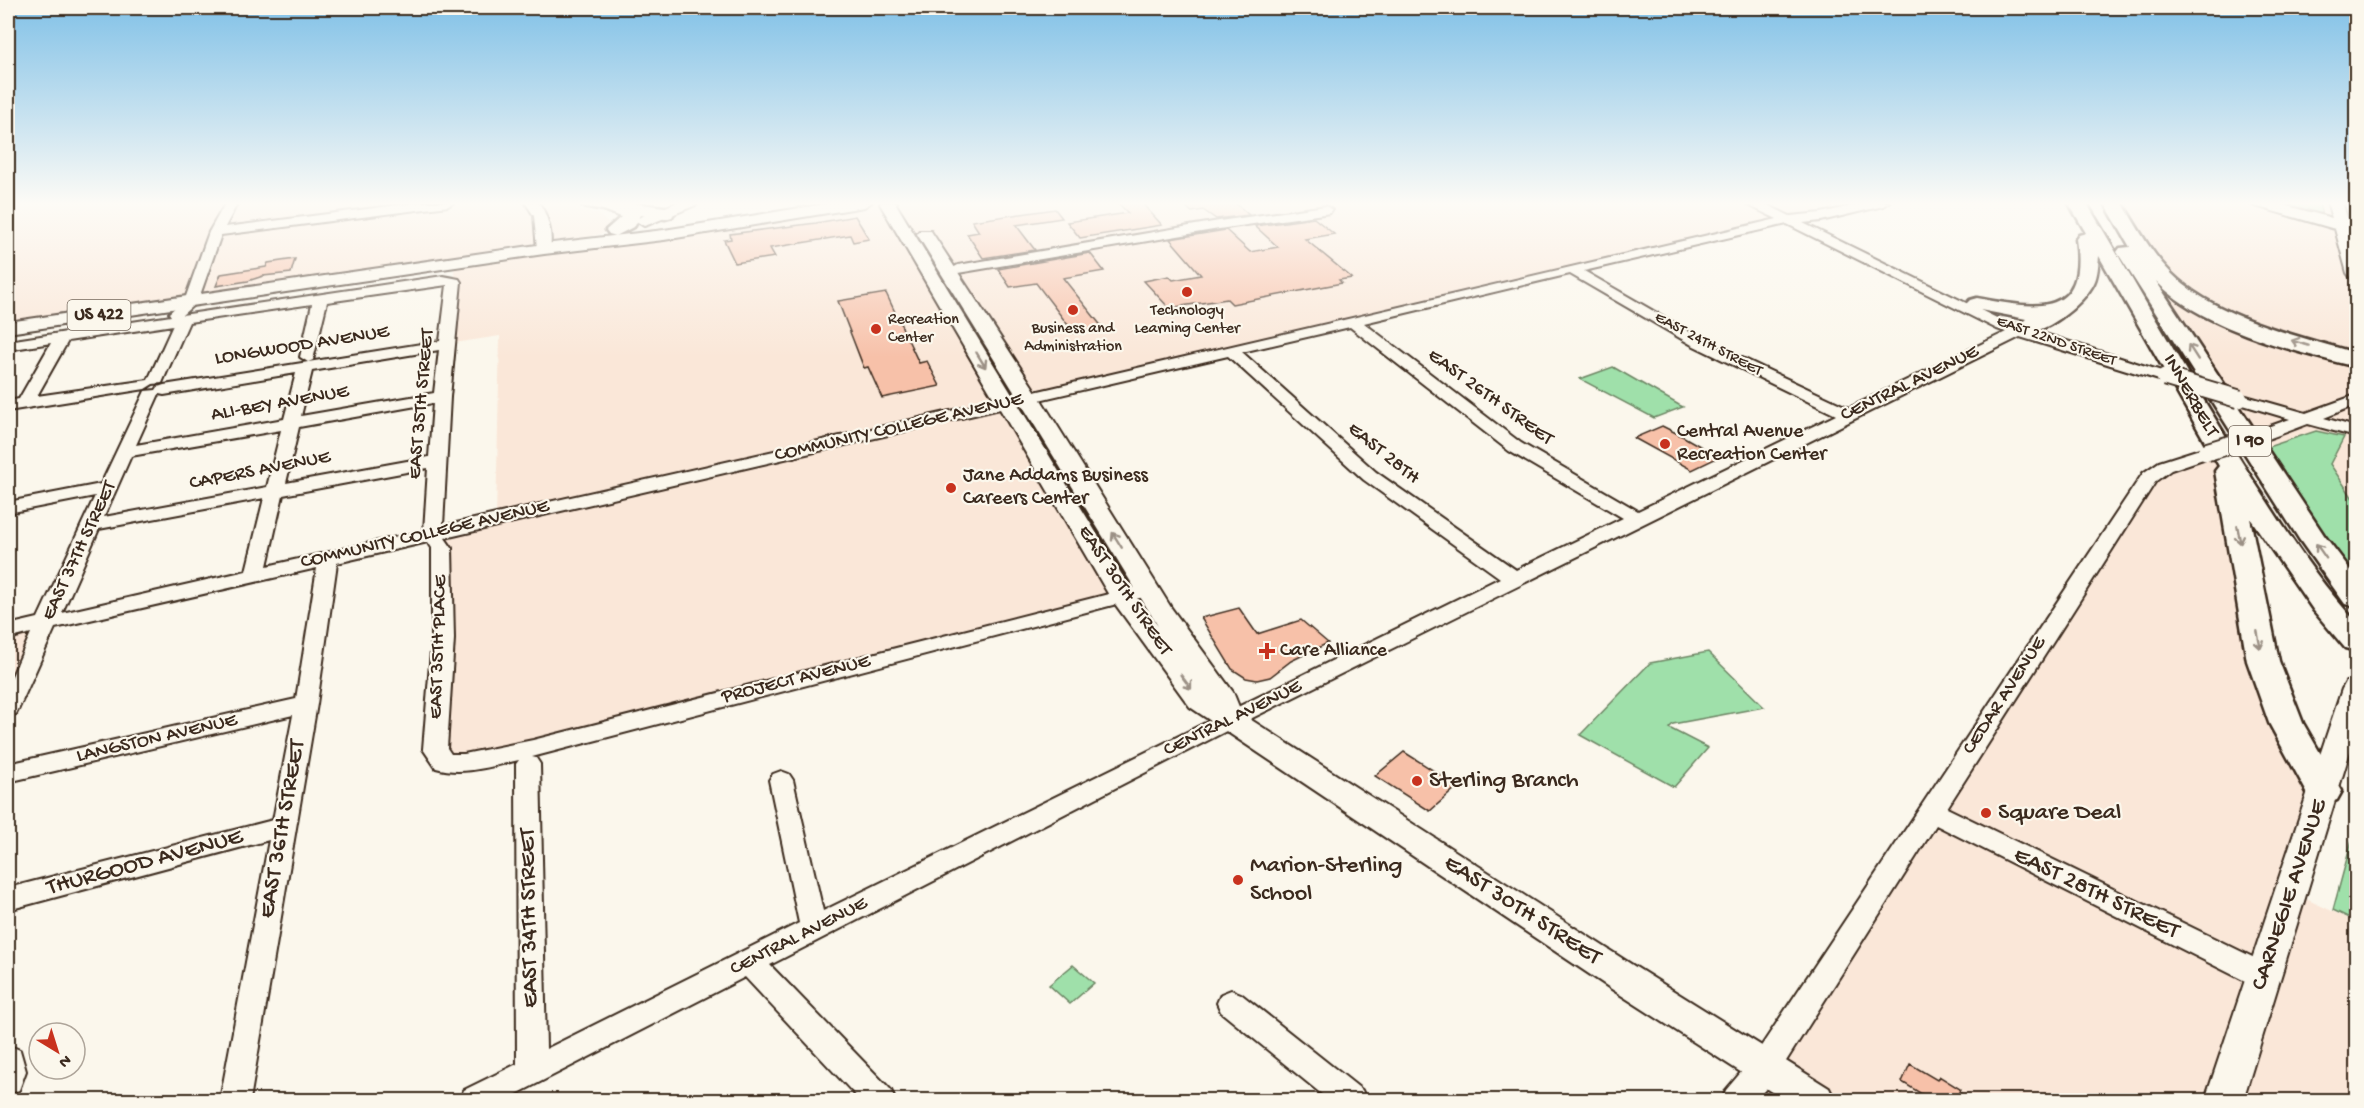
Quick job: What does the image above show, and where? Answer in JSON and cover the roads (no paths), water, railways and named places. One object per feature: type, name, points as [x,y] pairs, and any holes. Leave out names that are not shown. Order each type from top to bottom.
[{"type":"highway","points":[[2021,330],[2056,311],[2073,298],[2086,280],[2090,260],[2089,254]]},
{"type":"highway","points":[[2095,254],[2117,289],[2146,323]]},
{"type":"highway","name":"INNERBELT","points":[[2106,254],[2216,454],[2294,565],[2356,641]]},
{"type":"highway","name":"INNERBELT","points":[[2129,254],[2313,539],[2356,597]]},
{"type":"highway","points":[[2138,254],[2147,281]]},
{"type":"highway","points":[[2147,254],[2154,265],[2182,293],[2248,325],[2354,358]]},
{"type":"highway","points":[[1977,304],[2024,313],[2056,311]]},
{"type":"highway","points":[[2216,454],[2263,661],[2286,723],[2324,791]]},
{"type":"main road","name":"US 422","points":[[8,328],[512,254]]},
{"type":"main road","name":"EAST 30TH STREET","points":[[921,254],[1019,401]]},
{"type":"main road","name":"EAST 30TH STREET","points":[[936,254],[1019,401],[1136,593],[1223,699],[1230,719],[1622,977],[1816,1101]]},
{"type":"main road","points":[[2353,254],[2356,273]]},
{"type":"main road","name":"CARNEGIE AVENUE","points":[[2224,1101],[2356,689]]},
{"type":"street","name":"EAST 37TH STREET","points":[[8,708],[126,452],[183,319],[197,313],[200,306],[191,301],[208,254]]},
{"type":"street","points":[[958,269],[1049,254]]},
{"type":"street","name":"COMMUNITY COLLEGE AVENUE","points":[[8,632],[328,557],[1019,401],[1645,254]]},
{"type":"street","name":"EAST 22ND STREET","points":[[1867,254],[2021,330],[2356,432]]},
{"type":"street","name":"EAST 22ND STREET","points":[[1870,254],[1977,304],[2021,330]]},
{"type":"street","name":"EAST 24TH STREET","points":[[1573,270],[1697,342],[1848,414]]},
{"type":"street","name":"EAST 35TH STREET","points":[[321,298],[450,280],[454,282],[442,397],[433,534]]},
{"type":"street","points":[[8,345],[321,298],[255,574]]},
{"type":"street","name":"EAST 26TH STREET","points":[[1353,322],[1515,447],[1638,519]]},
{"type":"street","name":"CENTRAL AVENUE","points":[[475,1101],[1230,719],[2021,330]]},
{"type":"street","points":[[25,403],[62,337]]},
{"type":"street","name":"LONGWOOD AVENUE","points":[[8,416],[154,387],[448,339]]},
{"type":"street","name":"EAST 28TH","points":[[1232,351],[1370,476],[1516,580]]},
{"type":"street","name":"LONGWOOD AVENUE","points":[[8,406],[154,387]]},
{"type":"street","name":"ALI-BEY AVENUE","points":[[126,452],[442,397]]},
{"type":"street","name":"CEDAR AVENUE","points":[[1737,1101],[1764,1067],[2149,477],[2165,466],[2216,454],[2356,400]]},
{"type":"street","name":"CAPERS AVENUE","points":[[91,525],[437,461]]},
{"type":"street","points":[[8,507],[108,488]]},
{"type":"street","name":"EAST 35TH PLACE","points":[[433,534],[442,548],[443,635],[435,749],[444,762]]},
{"type":"street","name":"EAST 36TH STREET","points":[[230,1099],[306,705],[328,557]]},
{"type":"street","name":"PROJECT AVENUE","points":[[444,762],[464,763],[533,748],[1136,593]]},
{"type":"street","name":"LANGSTON AVENUE","points":[[8,773],[306,705]]},
{"type":"street","name":"EAST 34TH STREET","points":[[528,764],[532,1071]]},
{"type":"street","points":[[781,780],[814,929]]},
{"type":"street","name":"EAST 28TH STREET","points":[[1930,811],[2263,976]]},
{"type":"street","name":"THURGOOD AVENUE","points":[[8,899],[283,827]]},
{"type":"street","points":[[749,962],[880,1101]]},
{"type":"street","points":[[1231,1003],[1351,1101]]},
{"type":"street","points":[[8,1059],[11,1071],[8,1080]]},
{"type":"place","name":"Technology Learning Center","points":[[1187,292]]},
{"type":"place","name":"Business and Administration","points":[[1073,310]]},
{"type":"place","name":"Recreation Center","points":[[876,329]]},
{"type":"place","name":"Central Avenue Recreation Center","points":[[1665,444]]},
{"type":"place","name":"Jane Addams Business Careers Center","points":[[951,488]]},
{"type":"place","name":"Care Alliance","points":[[1267,651]]},
{"type":"place","name":"Sterling Branch","points":[[1417,781]]},
{"type":"place","name":"Square Deal","points":[[1986,813]]},
{"type":"place","name":"Marion-Sterling School","points":[[1238,880]]}]
